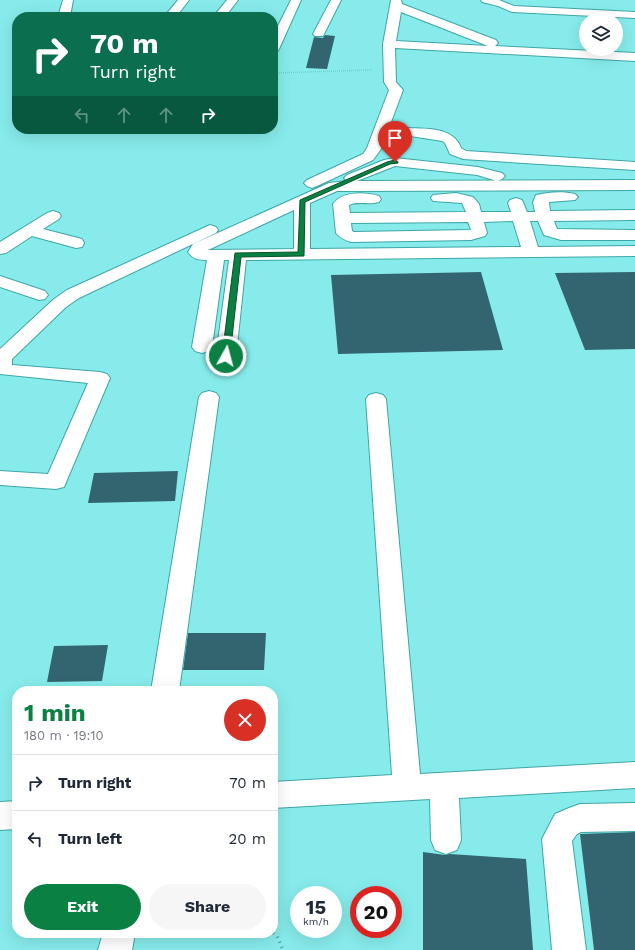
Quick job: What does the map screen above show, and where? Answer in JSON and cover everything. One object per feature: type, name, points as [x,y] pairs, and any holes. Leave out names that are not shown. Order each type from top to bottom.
[{"type":"street","points":[[65,12],[68,0]]},
{"type":"street","points":[[174,12],[184,0]]},
{"type":"street","points":[[223,12],[233,0]]},
{"type":"street","points":[[278,38],[296,0]]},
{"type":"street","points":[[319,34],[336,0]]},
{"type":"street","points":[[486,0],[512,9],[635,15]]},
{"type":"street","points":[[0,478],[56,482],[100,378],[6,370],[2,366],[2,359],[5,355],[60,303],[84,288],[368,157],[374,149],[396,90],[390,82],[389,44],[396,3],[514,51]]},
{"type":"street","points":[[389,44],[635,57]]},
{"type":"street","points":[[409,132],[432,134],[449,138],[452,141],[455,151],[464,155],[635,166]]},
{"type":"street","points":[[635,185],[504,182],[478,171],[395,162],[389,163],[341,183],[199,248],[196,252],[200,255],[238,255],[635,251]]},
{"type":"street","points":[[341,183],[504,182],[635,178]]},
{"type":"street","points":[[504,182],[525,253]]},
{"type":"street","points":[[635,197],[548,197],[542,198],[541,202],[544,217],[550,232],[555,234],[635,235]]},
{"type":"street","points":[[461,198],[470,202],[474,217],[479,233],[471,235],[348,236],[344,233],[341,204],[349,199],[461,198]]},
{"type":"street","points":[[302,201],[302,254]]},
{"type":"street","points":[[474,217],[635,215]]},
{"type":"street","points":[[0,249],[53,216]]},
{"type":"street","points":[[30,231],[76,243]]},
{"type":"street","points":[[202,347],[216,255]]},
{"type":"street","points":[[226,356],[238,255]]},
{"type":"street","points":[[0,281],[39,295]]},
{"type":"street","points":[[166,686],[210,397]]},
{"type":"street","points":[[376,399],[408,787]]},
{"type":"street","points":[[278,795],[635,775]]},
{"type":"street","points":[[444,785],[446,840]]},
{"type":"street","points":[[569,950],[557,839],[566,824],[580,818],[635,816]]},
{"type":"street","points":[[115,950],[118,938]]},
{"type":"path","points":[[278,73],[389,69]]},
{"type":"path","points":[[278,938],[283,950]]},
{"type":"building","points":[[325,35],[335,36],[327,69],[306,68],[314,37],[323,38]]},
{"type":"building","points":[[481,272],[503,350],[338,354],[331,275]]},
{"type":"building","points":[[635,272],[635,349],[585,350],[555,273]]},
{"type":"building","points":[[178,471],[175,501],[88,503],[94,473]]},
{"type":"building","points":[[188,633],[266,633],[264,670],[183,670]]},
{"type":"building","points":[[108,645],[102,681],[47,682],[54,646]]},
{"type":"building","points":[[635,832],[635,950],[594,950],[580,834]]},
{"type":"building","points":[[423,852],[445,855],[450,854],[526,859],[533,950],[423,950]]},
{"type":"route","points":[[226,356],[238,255],[302,254],[302,201],[334,186],[389,163],[395,162]]}]
